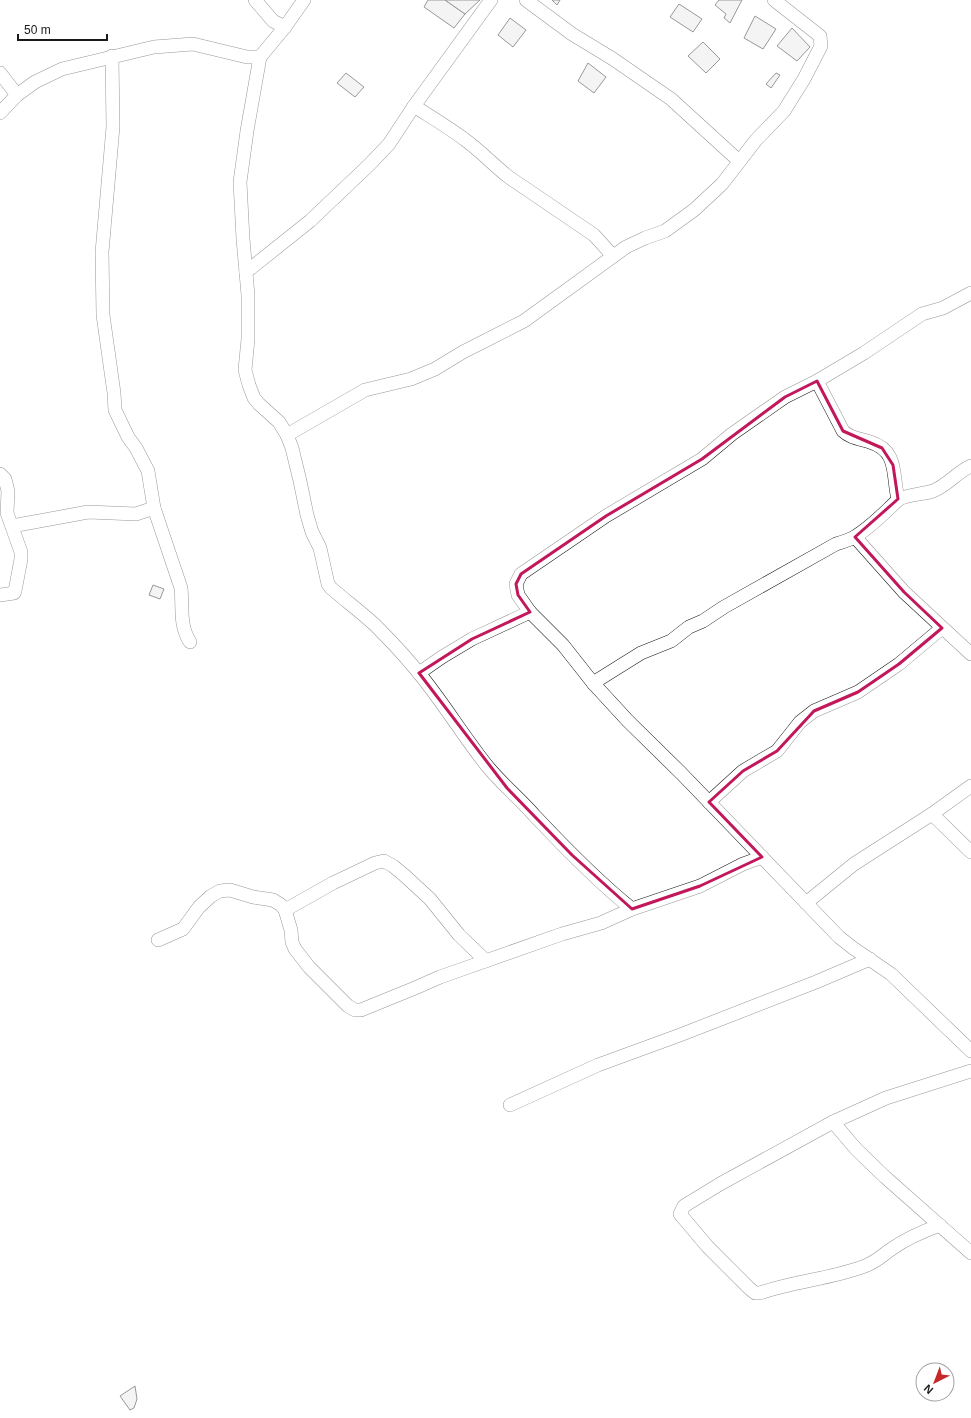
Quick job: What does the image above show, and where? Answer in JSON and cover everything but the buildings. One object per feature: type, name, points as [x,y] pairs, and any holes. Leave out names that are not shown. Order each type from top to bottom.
[{"type":"street","points":[[255,0],[273,21],[285,28]]},
{"type":"street","points":[[304,0],[285,28],[260,57],[240,182],[246,272],[248,340],[245,370],[248,385],[254,398],[279,422],[287,435],[292,448],[307,515],[312,532],[320,548],[329,586],[375,625],[419,673],[488,767],[507,788],[534,814],[572,855],[586,866],[611,892],[632,908]]},
{"type":"street","points":[[246,272],[310,221],[389,144],[414,106],[491,0]]},
{"type":"street","points":[[526,0],[572,34],[613,59],[671,99],[739,161]]},
{"type":"street","points":[[287,435],[365,390],[411,379],[435,369],[463,352],[524,321],[626,247],[665,231],[694,210],[722,184],[756,140],[784,111],[822,46],[820,36],[774,0]]},
{"type":"street","points":[[0,112],[17,95],[35,82],[62,69],[154,47],[193,44],[247,57],[260,57]]},
{"type":"street","points":[[112,56],[113,127],[102,252],[102,315],[114,393],[115,410],[128,437],[136,448],[148,471],[154,508],[181,588],[183,602],[182,626],[190,642]]},
{"type":"street","points":[[0,73],[17,95]]},
{"type":"street","points":[[414,106],[464,138],[487,156],[497,168],[510,178],[594,235],[613,256]]},
{"type":"street","points":[[971,293],[943,308],[922,314],[864,353],[817,381],[785,397],[732,434],[702,459],[606,516],[521,574],[516,584],[518,595],[530,612],[563,645],[593,684],[709,802],[838,937],[891,974],[971,1051]]},
{"type":"street","points":[[817,381],[844,431],[849,436],[871,442],[882,448],[890,456],[893,465],[898,499]]},
{"type":"street","points":[[593,684],[641,653],[671,641],[689,627],[703,621],[731,603],[836,544],[855,537],[881,516],[898,499],[931,492],[938,489],[971,466]]},
{"type":"street","points":[[0,474],[5,479],[8,491],[7,513],[21,552],[16,589],[14,593],[0,595]]},
{"type":"street","points":[[12,526],[88,512],[136,514],[154,508]]},
{"type":"street","points":[[855,537],[904,592],[971,654]]},
{"type":"street","points":[[419,673],[472,639],[530,612]]},
{"type":"street","points":[[709,802],[743,771],[777,751],[800,722],[814,711],[858,692],[899,664],[942,628]]},
{"type":"street","points":[[806,903],[854,864],[932,814],[971,786]]},
{"type":"street","points":[[932,814],[971,852]]},
{"type":"street","points":[[158,940],[183,929],[199,907],[210,896],[220,892],[230,890],[253,897],[273,900],[281,905],[285,910],[295,949],[310,968],[348,1006],[355,1010],[361,1010],[440,977],[562,934],[601,923],[632,908],[700,886],[736,867],[762,857]]},
{"type":"street","points":[[285,910],[333,882],[375,862],[384,861],[399,870],[430,899],[459,935],[486,961]]},
{"type":"street","points":[[510,1104],[598,1065],[773,999],[870,959]]},
{"type":"street","points":[[940,1225],[916,1235],[893,1248],[881,1259],[866,1266],[836,1276],[806,1281],[760,1293],[750,1289],[708,1246],[680,1214],[684,1206],[727,1180],[833,1122],[886,1098],[971,1071]]},
{"type":"street","points":[[833,1122],[856,1149],[885,1177],[971,1253]]},
{"type":"highlighted area","points":[[817,381],[843,431],[882,448],[893,465],[898,499],[855,537],[904,592],[942,628],[899,664],[858,692],[814,711],[777,751],[743,771],[709,802],[762,857],[700,886],[632,909],[572,855],[507,788],[419,673],[472,639],[530,612],[518,595],[516,584],[521,574],[606,516],[702,459],[785,397]]}]
